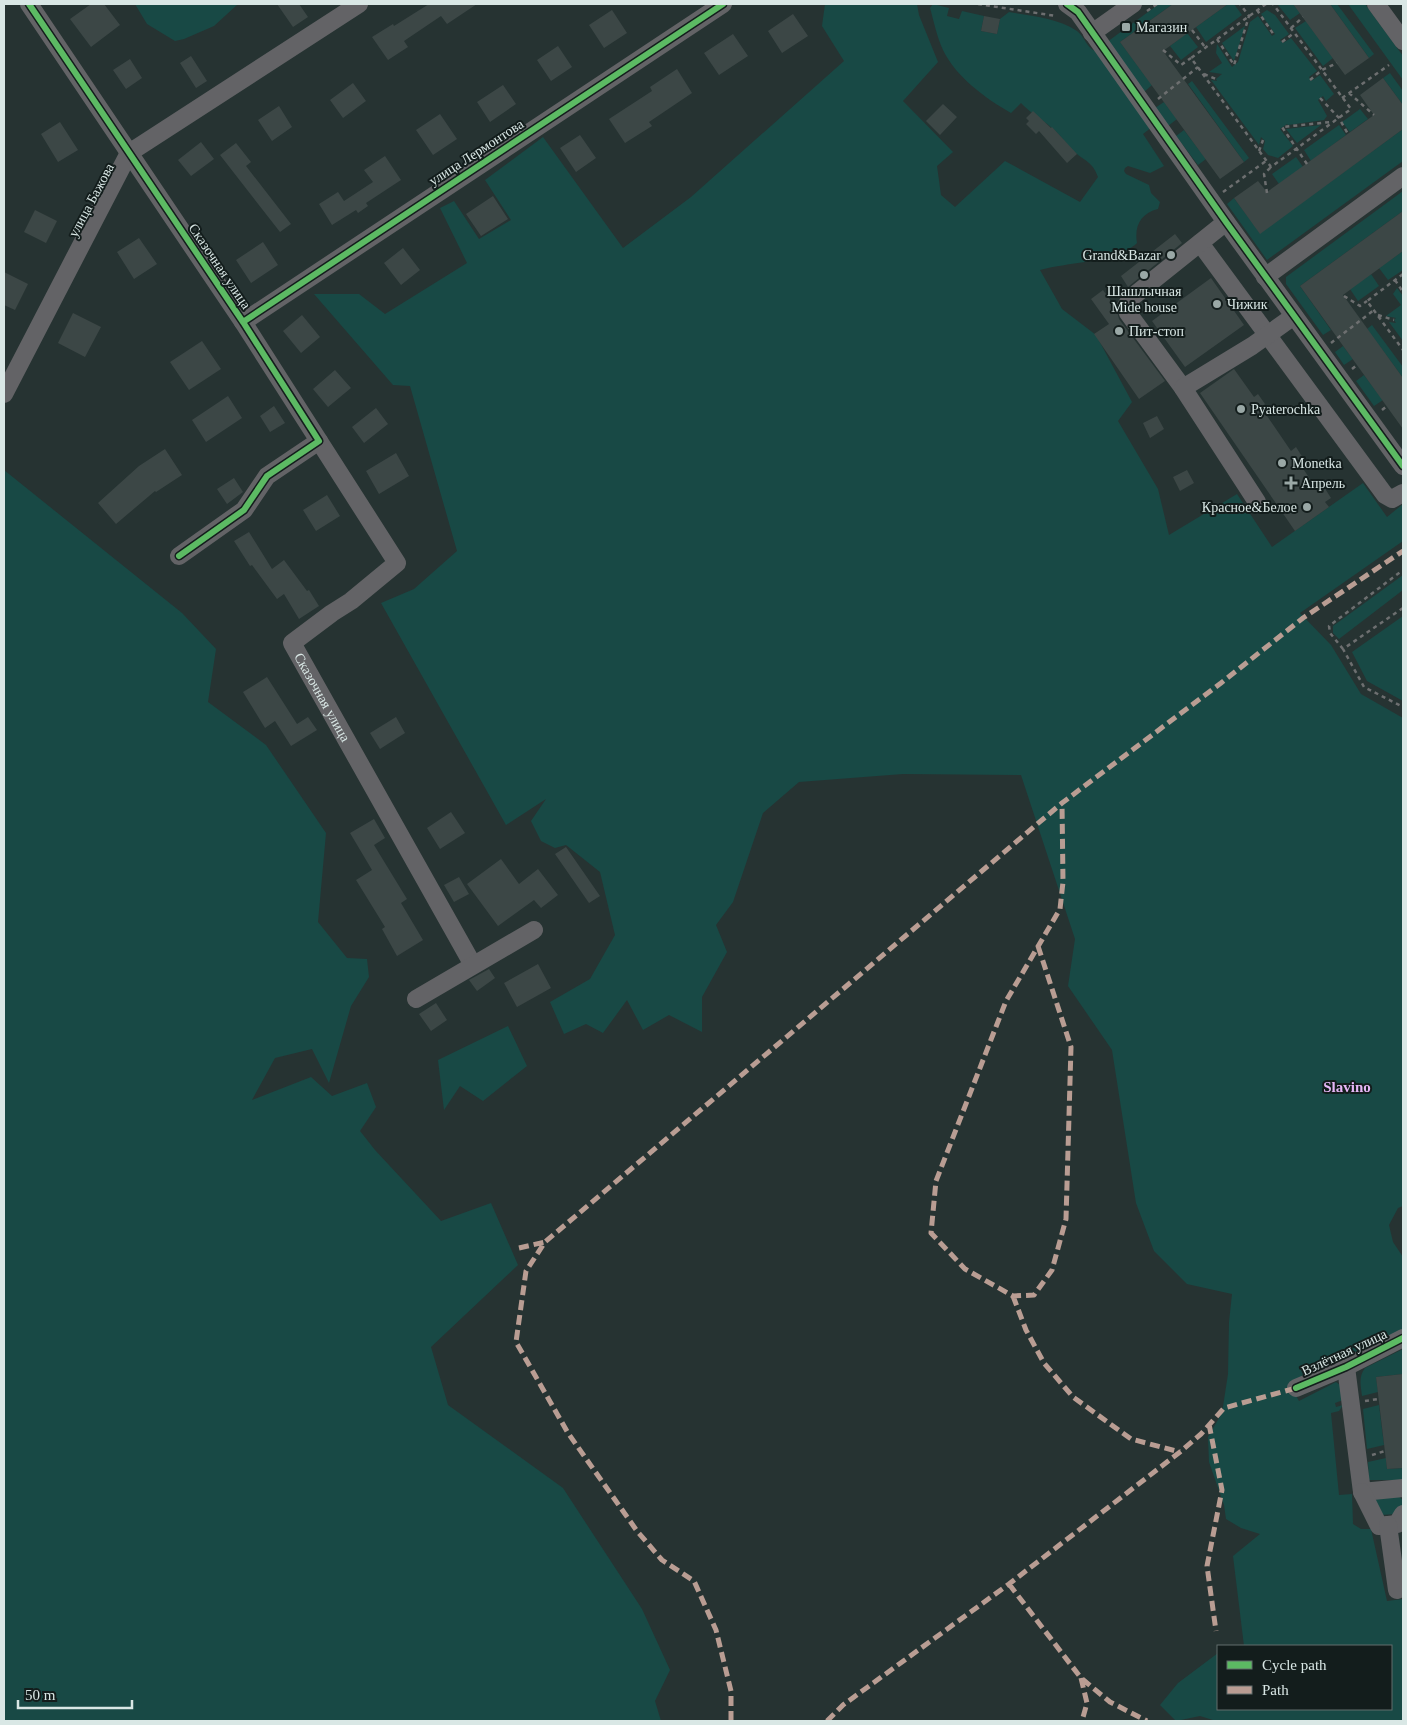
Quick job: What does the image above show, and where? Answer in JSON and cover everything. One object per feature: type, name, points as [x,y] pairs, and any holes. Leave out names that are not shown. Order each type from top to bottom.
[{"type":"street","name":"Сказочная улица","points":[[29,4],[243,322],[397,563],[351,600],[292,643],[472,965]]},
{"type":"street","name":"улица Бажова","points":[[4,394],[130,153],[359,4]]},
{"type":"street","name":"улица Лермонтова","points":[[243,322],[724,4]]},
{"type":"street","points":[[1376,4],[1403,41]]},
{"type":"street","points":[[1067,7],[1078,12],[1265,277],[1403,466]]},
{"type":"street","points":[[1092,33],[1121,7]]},
{"type":"street","points":[[1265,277],[1403,176]]},
{"type":"street","points":[[1226,222],[1131,298],[1126,306],[1128,313],[1183,388],[1257,502]]},
{"type":"street","points":[[1200,243],[1269,334],[1385,495],[1392,499],[1403,493]]},
{"type":"street","points":[[1183,388],[1294,316]]},
{"type":"street","points":[[179,556],[244,510],[267,476],[319,442]]},
{"type":"street","points":[[416,999],[534,930]]},
{"type":"street","name":"Взлётная улица","points":[[1296,1388],[1346,1367],[1403,1338]]},
{"type":"street","points":[[1346,1367],[1362,1492],[1379,1526],[1397,1524],[1403,1514]]},
{"type":"street","points":[[1362,1492],[1403,1488]]},
{"type":"street","points":[[1388,1525],[1397,1590]]},
{"type":"path","points":[[978,4],[1067,7]]},
{"type":"path","points":[[1240,4],[1250,16]]},
{"type":"path","points":[[1163,50],[1181,65],[1266,4]]},
{"type":"path","points":[[1267,192],[1264,174],[1271,167],[1351,110],[1273,4]]},
{"type":"path","points":[[1257,10],[1274,35]]},
{"type":"path","points":[[1217,39],[1234,65],[1250,16]]},
{"type":"path","points":[[1291,28],[1303,17]]},
{"type":"path","points":[[1192,30],[1205,47]]},
{"type":"path","points":[[1282,42],[1294,33]]},
{"type":"path","points":[[1191,58],[1271,167]]},
{"type":"path","points":[[1310,80],[1322,70],[1336,63]]},
{"type":"path","points":[[1342,98],[1389,65]]},
{"type":"path","points":[[1151,104],[1198,68]]},
{"type":"path","points":[[1202,73],[1216,79]]},
{"type":"path","points":[[1349,93],[1374,115]]},
{"type":"path","points":[[1320,98],[1339,118],[1348,134]]},
{"type":"path","points":[[1307,164],[1298,148],[1282,127],[1334,122]]},
{"type":"path","points":[[1259,151],[1263,140]]},
{"type":"path","points":[[1218,195],[1266,161]]},
{"type":"path","points":[[1344,296],[1360,306],[1403,274]]},
{"type":"path","points":[[1395,280],[1403,292]]},
{"type":"path","points":[[1367,301],[1403,350]]},
{"type":"path","points":[[1320,351],[1374,310]]},
{"type":"path","points":[[1378,315],[1394,320]]},
{"type":"path","points":[[1403,570],[1329,626],[1330,633],[1344,649],[1364,687],[1403,708]]},
{"type":"path","points":[[1344,649],[1403,608]]},
{"type":"path","points":[[1362,1402],[1378,1399]]},
{"type":"path","points":[[1367,1456],[1385,1451]]},
{"type":"shaded area","points":[[135,4],[238,4],[214,26],[175,41],[147,24]]},
{"type":"shaded area","points":[[825,4],[917,4],[919,15],[938,62],[903,101],[953,152],[937,166],[941,195],[955,207],[1005,161],[1080,202],[1098,177],[1089,163],[1021,103],[1011,113],[981,94],[963,78],[943,50],[930,8],[933,4],[949,8],[947,16],[959,19],[962,11],[984,16],[981,31],[997,34],[1000,19],[1009,12],[1044,18],[1070,27],[1077,31],[1095,51],[1152,127],[1143,134],[1164,166],[1150,173],[1128,166],[1124,171],[1126,174],[1149,185],[1151,193],[1160,202],[1158,209],[1147,214],[1140,221],[1136,237],[1137,243],[1117,255],[1040,270],[1062,309],[1096,335],[1132,402],[1118,421],[1158,489],[1169,535],[1237,494],[1272,547],[1363,483],[1387,517],[1403,504],[1403,541],[1300,613],[1331,645],[1361,694],[1403,718],[1403,1206],[1398,1208],[1389,1225],[1393,1242],[1403,1257],[1403,1330],[1290,1385],[1299,1401],[1336,1382],[1340,1385],[1343,1400],[1335,1403],[1336,1407],[1343,1405],[1339,1411],[1331,1413],[1339,1495],[1352,1494],[1353,1524],[1361,1529],[1371,1529],[1387,1601],[1403,1599],[1403,1721],[1216,1721],[1200,1716],[1176,1721],[1160,1705],[1178,1683],[1217,1654],[1217,1710],[1392,1710],[1392,1645],[1244,1645],[1233,1556],[1260,1534],[1241,1528],[1226,1519],[1224,1505],[1209,1462],[1208,1437],[1222,1413],[1228,1374],[1229,1322],[1232,1294],[1187,1284],[1154,1251],[1136,1203],[1112,1050],[1068,986],[1075,939],[1021,775],[903,774],[799,782],[763,813],[733,902],[716,925],[727,952],[702,997],[702,1032],[669,1015],[643,1030],[627,1000],[603,1033],[586,1024],[564,1034],[550,1002],[590,979],[615,935],[600,872],[566,845],[555,848],[541,841],[531,821],[546,799],[506,825],[381,603],[414,589],[457,551],[410,386],[393,385],[314,294],[359,294],[385,314],[467,263],[440,208],[454,201],[479,239],[511,220],[485,180],[543,137],[623,248],[691,197],[844,61],[822,26]]},
{"type":"shaded area","points":[[1159,4],[1173,4],[1120,42],[1152,85],[1144,92],[1107,42]]},
{"type":"shaded area","points":[[1228,4],[1234,4],[1242,15],[1206,42],[1196,27]]},
{"type":"shaded area","points":[[1293,4],[1300,13],[1290,20],[1278,5]]},
{"type":"shaded area","points":[[1330,4],[1337,4],[1374,54],[1369,58]]},
{"type":"shaded area","points":[[1348,4],[1365,4],[1403,56],[1403,80]]},
{"type":"shaded area","points":[[1267,10],[1275,15],[1289,34],[1280,40],[1283,43],[1291,38],[1317,71],[1309,77],[1311,81],[1320,75],[1334,94],[1326,101],[1323,96],[1318,100],[1327,116],[1324,120],[1287,124],[1280,129],[1293,146],[1278,158],[1268,155],[1263,149],[1265,141],[1261,137],[1259,145],[1211,80],[1217,81],[1216,79],[1222,74],[1209,72],[1222,63],[1216,53],[1217,44],[1232,67],[1238,62],[1250,22],[1258,16],[1272,36],[1275,34],[1261,14]]},
{"type":"shaded area","points":[[1306,21],[1333,58],[1323,66],[1295,28]]},
{"type":"shaded area","points":[[1245,26],[1234,61],[1222,43]]},
{"type":"shaded area","points":[[1187,33],[1198,47],[1181,60],[1170,46]]},
{"type":"shaded area","points":[[1390,73],[1403,91],[1403,105],[1383,78]]},
{"type":"shaded area","points":[[1192,81],[1249,158],[1244,162],[1188,84]]},
{"type":"shaded area","points":[[1164,102],[1177,119],[1168,126],[1155,108]]},
{"type":"shaded area","points":[[1360,109],[1368,119],[1350,132],[1342,122]]},
{"type":"shaded area","points":[[1321,125],[1297,143],[1286,129]]},
{"type":"shaded area","points":[[1339,125],[1346,135],[1311,161],[1304,150]]},
{"type":"shaded area","points":[[1403,129],[1403,161],[1267,260],[1227,204],[1234,198],[1260,233]]},
{"type":"shaded area","points":[[1184,130],[1206,159],[1198,165],[1176,136]]},
{"type":"shaded area","points":[[1296,157],[1303,167],[1279,184],[1272,174]]},
{"type":"shaded area","points":[[1403,191],[1403,211],[1300,286],[1331,330],[1323,335],[1286,284],[1286,277]]},
{"type":"shaded area","points":[[1403,251],[1403,270],[1388,280],[1379,268]]},
{"type":"shaded area","points":[[1371,274],[1379,286],[1358,301],[1350,289]]},
{"type":"shaded area","points":[[1397,288],[1403,296],[1403,341],[1389,322],[1396,323],[1394,320],[1396,318],[1386,316],[1401,305],[1393,294]]},
{"type":"shaded area","points":[[1372,325],[1403,367],[1403,378],[1367,329]]},
{"type":"shaded area","points":[[1343,346],[1353,359],[1344,365],[1335,352]]},
{"type":"shaded area","points":[[1364,375],[1383,400],[1374,406],[1356,381]]},
{"type":"shaded area","points":[[4,470],[182,613],[216,649],[208,702],[266,745],[326,833],[318,922],[347,958],[367,959],[369,977],[351,1006],[329,1083],[312,1049],[275,1058],[252,1100],[311,1077],[332,1096],[367,1083],[376,1107],[360,1131],[375,1150],[441,1221],[491,1203],[518,1265],[431,1347],[448,1405],[563,1488],[642,1609],[670,1670],[655,1701],[661,1721],[4,1721]]},
{"type":"shaded area","points":[[1403,575],[1403,590],[1339,639],[1333,633],[1333,626]]},
{"type":"shaded area","points":[[1403,616],[1403,701],[1367,681],[1352,652]]},
{"type":"shaded area","points":[[508,1026],[527,1066],[483,1101],[460,1086],[444,1110],[438,1060]]},
{"type":"shaded area","points":[[1403,1349],[1403,1374],[1376,1377],[1378,1392],[1362,1396],[1361,1378],[1365,1368]]},
{"type":"shaded area","points":[[1379,1405],[1384,1445],[1367,1449],[1363,1409]]},
{"type":"shaded area","points":[[1386,1458],[1387,1469],[1403,1468],[1403,1480],[1369,1480],[1368,1462]]},
{"type":"shaded area","points":[[1376,1496],[1398,1496],[1403,1500],[1401,1509],[1397,1514],[1380,1515],[1374,1506]]},
{"type":"building","points":[[91,4],[104,4],[120,25],[91,47],[70,19]]},
{"type":"building","points":[[277,4],[299,4],[308,17],[293,27]]},
{"type":"building","points":[[429,4],[477,4],[447,24],[441,16],[404,41],[408,47],[388,60],[372,37],[393,24],[394,26]]},
{"type":"building","points":[[1173,4],[1228,4],[1163,51],[1244,162],[1220,179],[1120,42]]},
{"type":"building","points":[[1293,4],[1330,4],[1369,58],[1345,75]]},
{"type":"building","points":[[612,10],[627,33],[604,48],[589,25]]},
{"type":"building","points":[[793,14],[808,36],[782,53],[768,31]]},
{"type":"building","points":[[984,16],[1000,19],[997,34],[981,31]]},
{"type":"building","points":[[733,34],[748,56],[719,75],[704,53]]},
{"type":"building","points":[[558,46],[572,67],[551,81],[537,60]]},
{"type":"building","points":[[191,56],[207,81],[196,88],[180,63]]},
{"type":"building","points":[[130,59],[142,78],[126,89],[113,70]]},
{"type":"building","points":[[677,69],[692,93],[649,122],[652,126],[625,143],[609,119],[652,91],[650,87]]},
{"type":"building","points":[[1383,78],[1403,105],[1403,129],[1260,234],[1234,198],[1258,181],[1267,192],[1374,115],[1360,95]]},
{"type":"building","points":[[353,83],[366,101],[343,118],[330,100]]},
{"type":"building","points":[[503,85],[516,104],[490,122],[477,102]]},
{"type":"building","points":[[943,104],[957,117],[940,135],[926,121]]},
{"type":"building","points":[[279,106],[292,127],[272,141],[258,120]]},
{"type":"building","points":[[1033,111],[1052,127],[1077,154],[1067,163],[1039,131],[1036,134],[1026,124],[1029,121],[1026,118]]},
{"type":"building","points":[[440,114],[457,139],[433,155],[416,130]]},
{"type":"building","points":[[60,122],[78,150],[58,162],[41,134]]},
{"type":"building","points":[[580,135],[596,158],[576,172],[560,148]]},
{"type":"building","points":[[201,142],[214,159],[191,176],[178,160]]},
{"type":"building","points":[[236,143],[251,162],[246,166],[291,224],[280,232],[220,155]]},
{"type":"building","points":[[385,156],[401,180],[366,203],[368,206],[358,213],[356,210],[332,225],[319,204],[338,192],[344,201],[373,182],[364,170]]},
{"type":"building","points":[[493,196],[508,219],[481,236],[466,214]]},
{"type":"building","points":[[35,210],[57,221],[46,243],[24,232]]},
{"type":"building","points":[[1403,211],[1403,251],[1343,295],[1403,378],[1403,429],[1300,286]]},
{"type":"building","points":[[1175,234],[1182,243],[1128,287],[1121,276]]},
{"type":"building","points":[[139,238],[157,264],[134,279],[117,252]]},
{"type":"building","points":[[263,242],[278,265],[251,283],[236,260]]},
{"type":"building","points":[[403,248],[420,270],[401,285],[384,263]]},
{"type":"building","points":[[4,272],[28,284],[15,310],[4,305]]},
{"type":"building","points":[[1211,278],[1244,325],[1185,367],[1152,321]]},
{"type":"building","points":[[1103,290],[1116,308],[1119,319],[1165,381],[1139,399],[1094,334],[1109,324],[1091,299]]},
{"type":"building","points":[[73,313],[101,327],[85,357],[58,343]]},
{"type":"building","points":[[302,315],[320,337],[301,353],[283,331]]},
{"type":"building","points":[[202,341],[221,369],[189,390],[170,362]]},
{"type":"building","points":[[1234,369],[1254,397],[1258,394],[1265,404],[1263,406],[1267,411],[1265,413],[1291,451],[1296,447],[1303,458],[1298,461],[1318,491],[1324,487],[1331,498],[1325,502],[1329,507],[1295,531],[1200,393]]},
{"type":"building","points":[[335,370],[351,388],[328,407],[313,389]]},
{"type":"building","points":[[228,396],[242,418],[206,442],[192,420]]},
{"type":"building","points":[[274,406],[285,423],[270,432],[260,416]]},
{"type":"building","points":[[376,408],[388,424],[364,443],[352,427]]},
{"type":"building","points":[[1157,416],[1164,429],[1150,438],[1143,423]]},
{"type":"building","points":[[165,449],[182,475],[155,491],[116,524],[98,503],[139,466]]},
{"type":"building","points":[[396,453],[409,476],[379,494],[366,471]]},
{"type":"building","points":[[1187,470],[1194,483],[1180,491],[1173,477]]},
{"type":"building","points":[[234,478],[243,492],[227,504],[217,489]]},
{"type":"building","points":[[327,495],[340,516],[316,531],[303,510]]},
{"type":"building","points":[[249,532],[272,569],[284,560],[307,591],[309,590],[319,606],[299,619],[284,594],[277,599],[252,565],[250,566],[234,541]]},
{"type":"building","points":[[267,677],[297,724],[308,717],[317,730],[291,746],[275,721],[265,728],[243,692]]},
{"type":"building","points":[[396,717],[405,733],[380,749],[370,733]]},
{"type":"building","points":[[451,812],[465,833],[440,849],[427,828]]},
{"type":"building","points":[[374,819],[385,838],[374,845],[407,899],[401,903],[423,940],[397,956],[382,929],[385,927],[356,880],[372,870],[350,833]]},
{"type":"building","points":[[566,847],[600,896],[589,903],[555,854]]},
{"type":"building","points":[[501,859],[519,884],[538,869],[558,895],[541,908],[534,900],[498,926],[467,884]]},
{"type":"building","points":[[459,877],[469,894],[454,902],[444,885]]},
{"type":"building","points":[[538,964],[551,988],[517,1007],[504,983]]},
{"type":"building","points":[[489,969],[495,978],[477,991],[469,980]]},
{"type":"building","points":[[436,1003],[447,1020],[431,1031],[419,1014]]},
{"type":"building","points":[[1403,1374],[1403,1468],[1387,1469],[1376,1377]]},
{"type":"marked path","points":[[731,1721],[731,1691],[716,1630],[694,1581],[662,1560],[637,1531],[568,1433],[516,1342],[526,1271],[545,1242],[1062,803],[1221,683],[1303,618],[1403,551]]},
{"type":"marked path","points":[[1038,946],[1071,1047],[1066,1219],[1052,1270],[1034,1295],[1013,1296],[965,1269],[931,1233],[936,1181],[1006,1001],[1060,909],[1063,882],[1062,803]]},
{"type":"marked path","points":[[519,1248],[545,1242]]},
{"type":"marked path","points":[[1013,1296],[1026,1330],[1044,1363],[1073,1397],[1131,1439],[1180,1452]]},
{"type":"marked path","points":[[827,1721],[843,1705],[1009,1584],[1180,1452],[1201,1434],[1224,1408],[1296,1388]]},
{"type":"marked path","points":[[1209,1424],[1222,1490],[1207,1566],[1216,1631]]},
{"type":"marked path","points":[[1009,1584],[1081,1678],[1110,1702],[1147,1721]]},
{"type":"marked path","points":[[1081,1678],[1087,1703],[1082,1721]]},
{"type":"cycle path","points":[[29,4],[243,322],[319,441],[267,476],[244,510],[179,556]]},
{"type":"cycle path","points":[[243,322],[723,4]]},
{"type":"cycle path","points":[[1067,4],[1078,12],[1226,222],[1403,466]]},
{"type":"cycle path","points":[[1296,1388],[1346,1367],[1403,1338]]},
{"type":"place","name":"Магазин","points":[[1126,27]]},
{"type":"place","name":"Grand&Bazar","points":[[1171,255]]},
{"type":"place","name":"Шашлычная Mide house","points":[[1144,275]]},
{"type":"place","name":"Чижик","points":[[1217,304]]},
{"type":"place","name":"Пит-стоп","points":[[1119,331]]},
{"type":"place","name":"Pyaterochka","points":[[1241,409]]},
{"type":"place","name":"Monetka","points":[[1282,463]]},
{"type":"place","name":"Апрель","points":[[1291,483]]},
{"type":"place","name":"Красное&Белое","points":[[1307,507]]},
{"type":"district","name":"Slavino","points":[[1347,1087]]}]
